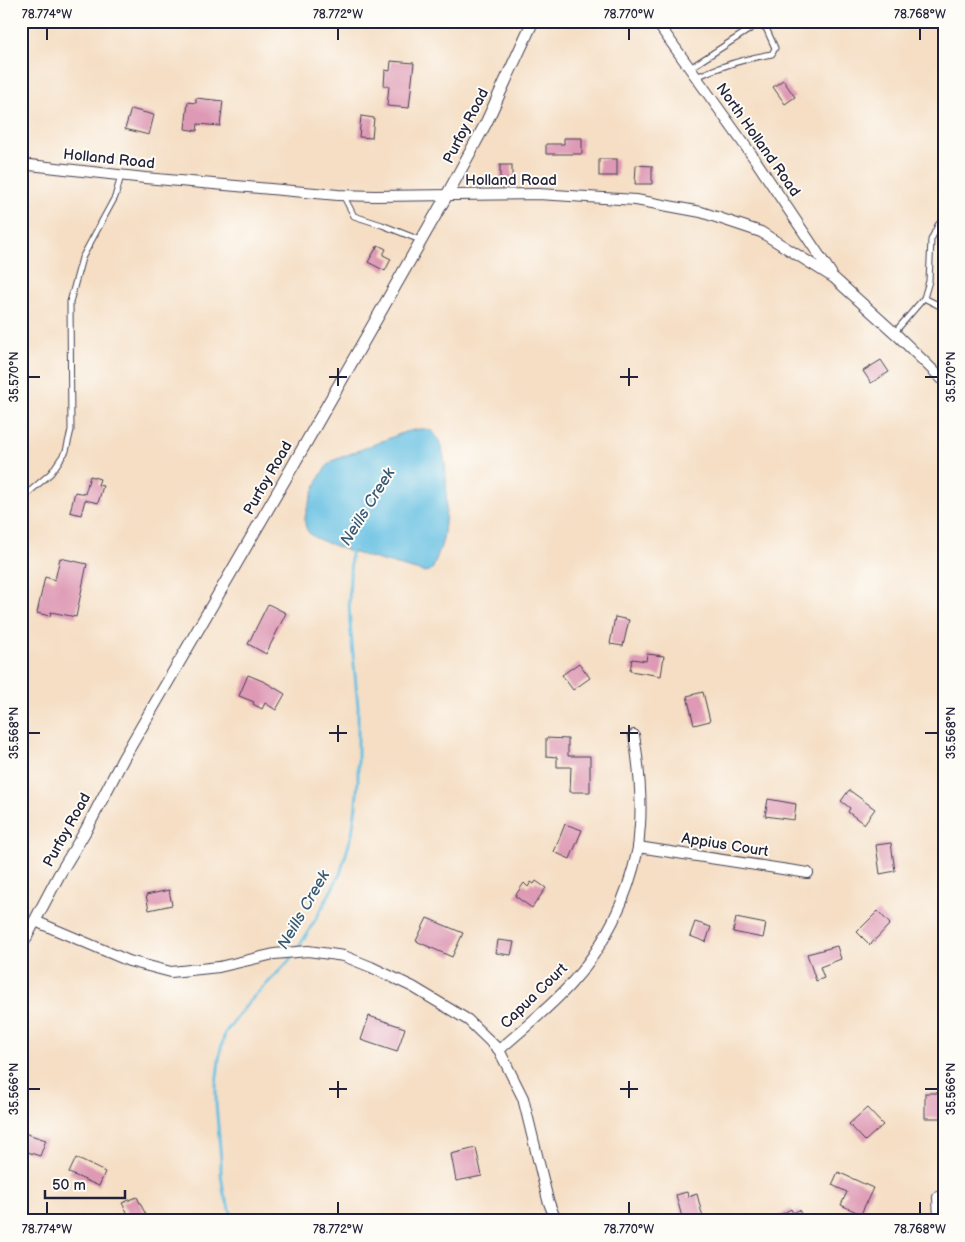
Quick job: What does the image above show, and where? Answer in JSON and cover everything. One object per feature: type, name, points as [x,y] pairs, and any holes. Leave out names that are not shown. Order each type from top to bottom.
[{"type":"street","name":"Purfoy Road","points":[[21,947],[128,750],[447,195],[486,124],[533,21]]},
{"type":"street","name":"North Holland Road","points":[[656,21],[754,158],[834,278]]},
{"type":"street","name":"Holland Road","points":[[21,164],[121,176],[343,195],[538,194],[636,200],[701,212],[761,232],[834,278],[944,381]]},
{"type":"street","name":"Capua Court","points":[[499,1050],[542,1013],[570,985],[596,951],[608,930],[627,886],[638,847],[641,811],[640,774],[634,735]]},
{"type":"street","name":"Appius Court","points":[[638,847],[808,873]]},
{"type":"street","points":[[35,921],[129,962],[172,972],[219,967],[274,954],[308,951],[344,956],[413,987],[468,1020],[499,1050],[523,1098],[548,1200],[556,1221]]},
{"type":"street","points":[[938,1197],[939,1221]]},
{"type":"lane","points":[[690,69],[758,24],[766,28],[775,48],[772,54],[759,56],[696,77]]},
{"type":"lane","points":[[21,499],[51,473],[66,451],[71,430],[70,302],[82,258],[115,197],[121,176]]},
{"type":"lane","points":[[343,195],[354,216],[421,240]]},
{"type":"lane","points":[[894,333],[924,298],[929,280],[931,240],[938,225],[944,219]]},
{"type":"lane","points":[[924,298],[944,308]]},
{"type":"water","points":[[419,429],[429,430],[434,433],[443,454],[445,468],[446,515],[443,539],[433,568],[430,571],[423,572],[364,556],[317,539],[310,534],[305,522],[307,509],[318,480],[332,461],[405,432]]},
{"type":"building","points":[[391,61],[414,63],[409,108],[387,106],[389,86],[384,86],[385,70],[390,71]]},
{"type":"building","points":[[783,80],[795,97],[785,104],[773,87]]},
{"type":"building","points":[[196,98],[223,101],[220,126],[198,124],[197,131],[185,129],[188,102],[196,103]]},
{"type":"building","points":[[131,109],[154,115],[149,135],[125,129]]},
{"type":"building","points":[[361,116],[374,118],[372,138],[359,137]]},
{"type":"building","points":[[564,138],[582,138],[582,154],[546,154],[546,144],[564,144]]},
{"type":"building","points":[[599,159],[617,159],[617,176],[599,176]]},
{"type":"building","points":[[500,165],[512,165],[512,185],[500,185]]},
{"type":"building","points":[[636,165],[652,166],[652,184],[635,184]]},
{"type":"building","points":[[378,245],[386,249],[383,255],[391,259],[385,271],[368,262]]},
{"type":"building","points":[[881,360],[889,372],[871,383],[863,371]]},
{"type":"building","points":[[90,476],[100,479],[98,485],[103,486],[98,503],[85,500],[81,515],[70,512],[75,492],[85,494]]},
{"type":"building","points":[[60,558],[87,564],[76,617],[51,612],[50,616],[37,613],[45,577],[55,580]]},
{"type":"building","points":[[268,604],[286,613],[266,654],[248,644]]},
{"type":"building","points":[[615,617],[629,620],[623,646],[610,644]]},
{"type":"building","points":[[647,654],[664,656],[661,676],[630,671],[632,659],[646,661]]},
{"type":"building","points":[[579,663],[590,678],[573,690],[562,675]]},
{"type":"building","points":[[248,675],[265,682],[285,694],[276,710],[265,703],[262,709],[253,704],[254,702],[239,696]]},
{"type":"building","points":[[703,692],[710,721],[694,725],[687,696]]},
{"type":"building","points":[[546,738],[568,739],[568,756],[590,756],[590,792],[570,792],[571,767],[557,767],[557,757],[546,756]]},
{"type":"building","points":[[849,790],[875,809],[864,824],[848,812],[850,808],[841,801]]},
{"type":"building","points":[[768,799],[796,804],[794,820],[765,816]]},
{"type":"building","points":[[565,824],[582,830],[570,859],[554,852]]},
{"type":"building","points":[[891,843],[895,871],[880,874],[876,845]]},
{"type":"building","points":[[536,881],[546,888],[532,908],[515,896],[524,883],[528,887],[531,882],[534,884]]},
{"type":"building","points":[[169,890],[172,905],[149,910],[146,895]]},
{"type":"building","points":[[878,911],[890,924],[870,945],[857,932]]},
{"type":"building","points":[[427,918],[463,933],[452,957],[416,941]]},
{"type":"building","points":[[736,918],[766,924],[763,938],[733,932]]},
{"type":"building","points":[[695,922],[711,927],[706,942],[690,936]]},
{"type":"building","points":[[498,940],[514,942],[511,955],[496,953]]},
{"type":"building","points":[[837,946],[841,959],[820,967],[824,978],[816,981],[807,954]]},
{"type":"building","points":[[369,1016],[405,1028],[397,1052],[361,1040]]},
{"type":"building","points":[[925,1093],[944,1093],[944,1118],[925,1118]]},
{"type":"building","points":[[867,1108],[883,1125],[865,1141],[849,1124]]},
{"type":"building","points":[[21,1132],[46,1140],[40,1156],[21,1150]]},
{"type":"building","points":[[476,1148],[482,1176],[456,1181],[451,1154]]},
{"type":"building","points":[[76,1158],[105,1172],[99,1186],[69,1173]]},
{"type":"building","points":[[838,1172],[873,1188],[861,1214],[841,1205],[847,1192],[832,1185]]},
{"type":"building","points":[[687,1192],[688,1197],[697,1194],[703,1218],[683,1221],[676,1195]]},
{"type":"building","points":[[137,1197],[149,1221],[132,1221],[122,1203]]},
{"type":"building","points":[[791,1209],[793,1213],[799,1210],[805,1221],[769,1221]]},
{"type":"waterway","name":"Neills Creek","points":[[297,950],[340,874],[352,834],[356,806],[358,706],[349,602],[352,551]]},
{"type":"waterway","name":"Neills Creek","points":[[234,1221],[224,1194],[221,1174],[216,1104],[220,1052],[225,1033],[248,1003],[293,955]]}]
